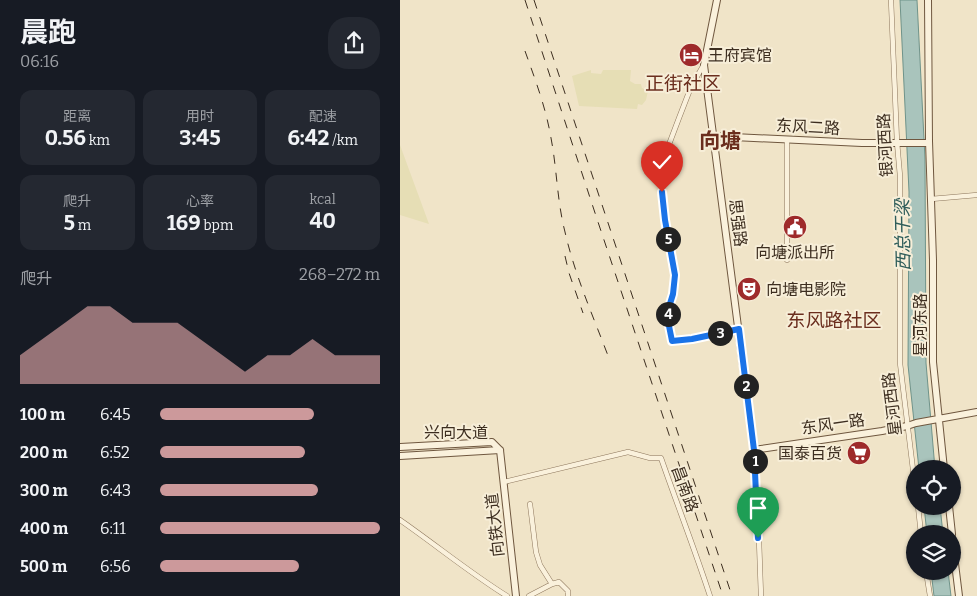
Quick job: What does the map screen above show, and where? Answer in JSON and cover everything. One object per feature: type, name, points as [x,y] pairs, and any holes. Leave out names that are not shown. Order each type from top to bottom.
[{"type":"street","name":"思强路","points":[[717,0],[704,65],[754,450]]},
{"type":"street","name":"银河西路","points":[[891,0],[899,143],[900,319]]},
{"type":"street","name":"星河东路","points":[[928,0],[927,143],[933,260],[933,362],[943,460]]},
{"type":"street","points":[[704,65],[691,87],[678,118],[665,155],[662,175],[665,220],[675,275],[668,321],[672,341],[692,339],[739,329]]},
{"type":"street","name":"东风二路","points":[[713,136],[787,140],[927,143]]},
{"type":"street","points":[[787,140],[787,260]]},
{"type":"street","points":[[931,199],[977,195]]},
{"type":"street","name":"星河西路","points":[[900,319],[900,363],[912,460]]},
{"type":"street","points":[[939,418],[977,412]]},
{"type":"street","name":"东风一路","points":[[754,450],[882,431],[939,418]]},
{"type":"street","name":"兴向大道","points":[[400,446],[492,442],[500,450]]},
{"type":"street","name":"兴向大道","points":[[400,456],[500,450]]},
{"type":"street","name":"向铁大道","points":[[500,450],[516,596]]},
{"type":"street","points":[[754,450],[761,596]]},
{"type":"street","name":"昌南路","points":[[504,482],[628,452],[650,458],[661,458],[710,596]]},
{"type":"street","points":[[530,504],[536,552],[540,565],[552,584]]},
{"type":"street","points":[[400,520],[507,596]]},
{"type":"street","points":[[927,580],[930,596]]},
{"type":"street","points":[[957,580],[959,596]]},
{"type":"street","points":[[529,596],[559,582],[568,591],[568,596]]},
{"type":"shaded area","points":[[591,70],[591,73],[601,74],[603,70],[631,70],[630,81],[635,84],[641,84],[642,88],[648,91],[646,100],[642,105],[638,104],[637,109],[579,106],[572,76]]},
{"type":"shaded area","points":[[400,145],[429,224],[400,215]]},
{"type":"water","points":[[900,0],[917,0],[925,159],[926,363],[934,460],[918,460],[908,365],[909,192]]},
{"type":"water","points":[[925,515],[941,515],[942,525],[926,525]]},
{"type":"water","points":[[932,580],[949,580],[951,596],[934,596]]},
{"type":"railway","points":[[525,0],[723,596]]},
{"type":"railway","points":[[534,0],[732,596]]},
{"type":"railway","points":[[525,51],[549,127],[560,209],[569,248],[579,281],[610,361]]},
{"type":"railway","points":[[565,256],[583,313]]},
{"type":"place","name":"王府宾馆","points":[[691,55]]},
{"type":"place","name":"向塘派出所","points":[[795,227]]},
{"type":"place","name":"向塘电影院","points":[[749,289]]},
{"type":"place","name":"国泰百货","points":[[859,453]]},
{"type":"district","name":"正街社区","points":[[683,83]]},
{"type":"district","name":"向塘","points":[[720,141]]},
{"type":"district","name":"东风路社区","points":[[834,320]]},
{"type":"route","points":[[662,192],[675,275],[668,321],[672,341],[692,339],[739,329],[754,450],[758,538]]},
{"type":"water label","name":"西总干梁","points":[[903,235]]}]
